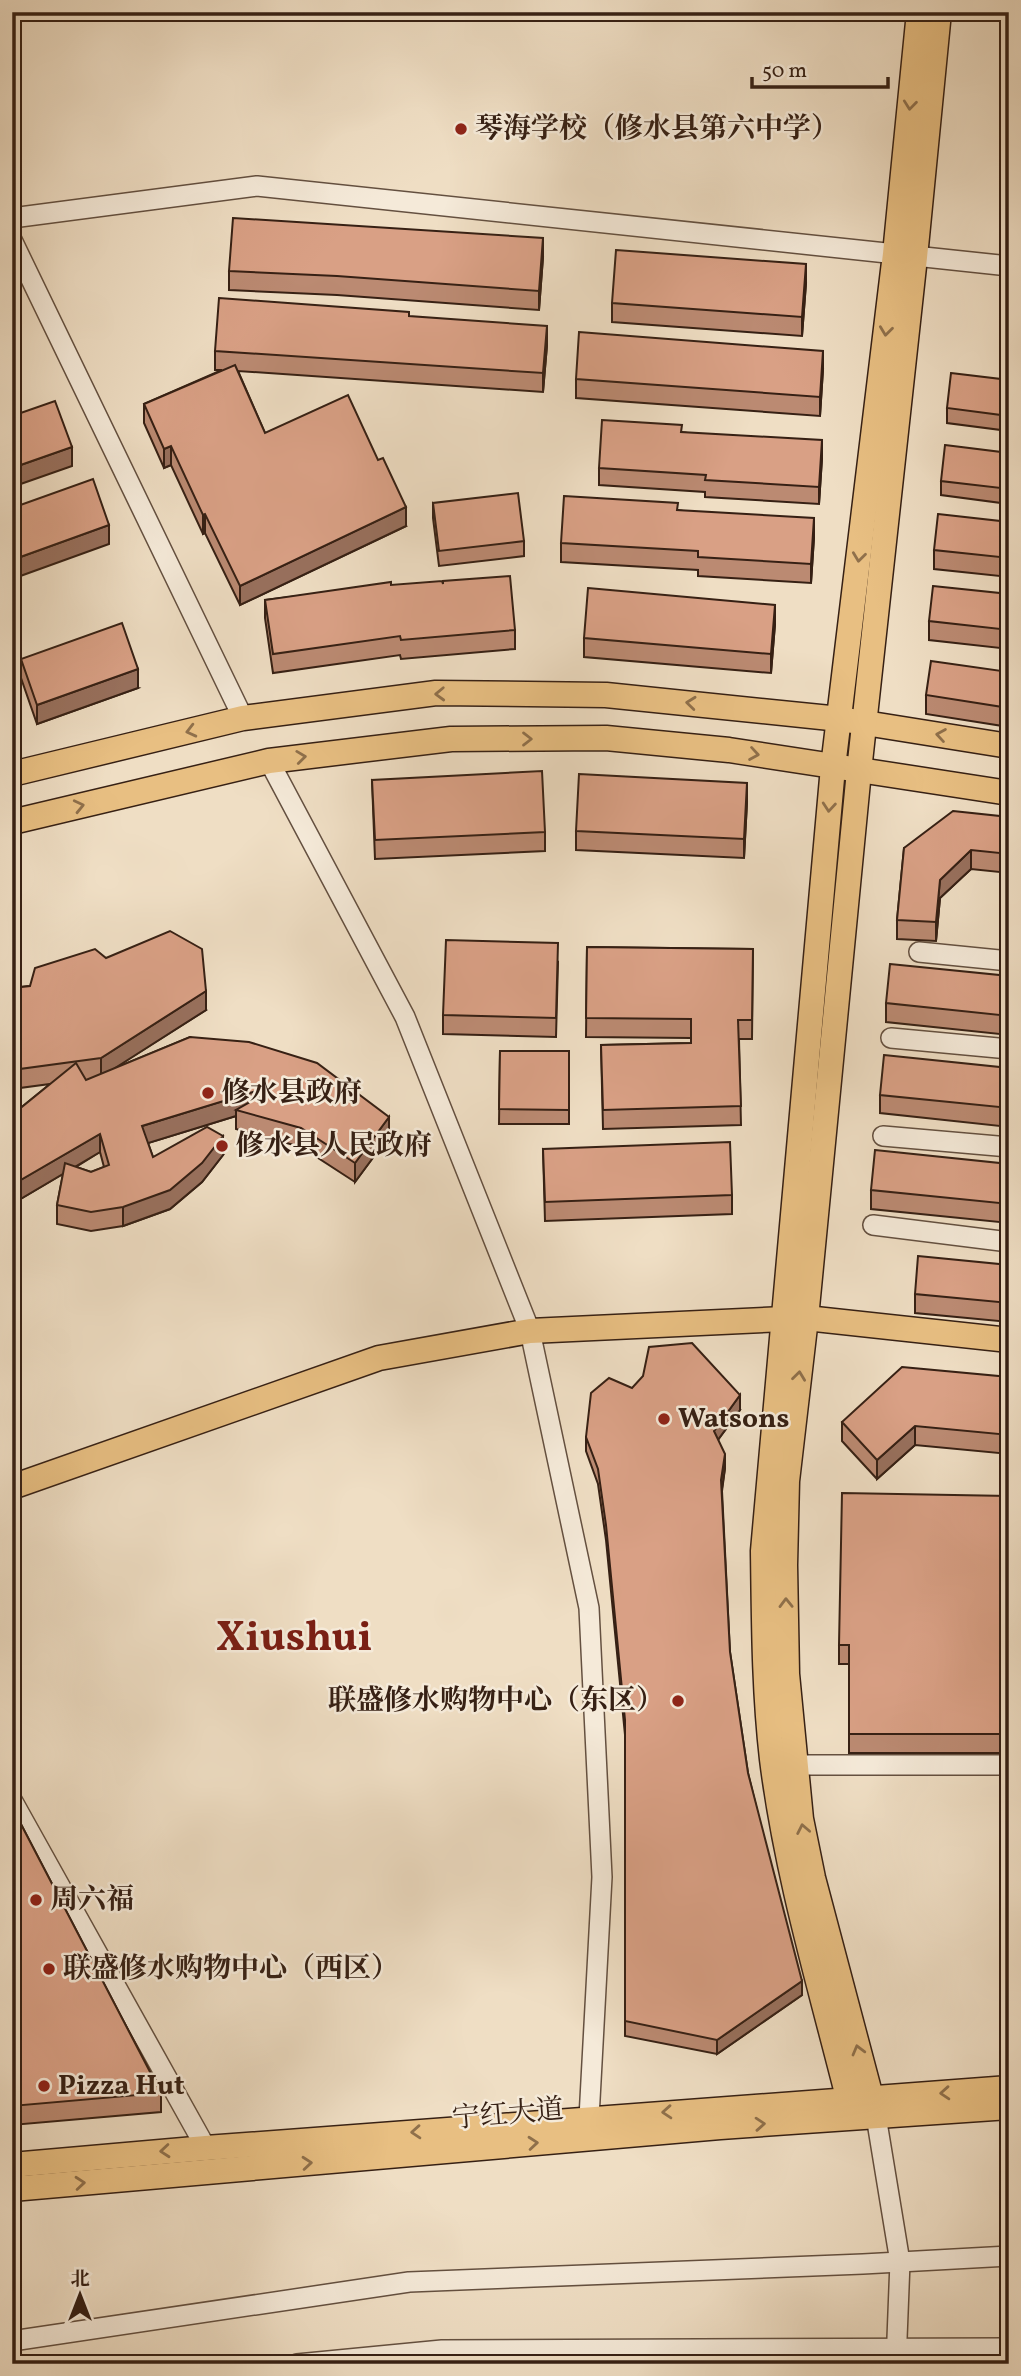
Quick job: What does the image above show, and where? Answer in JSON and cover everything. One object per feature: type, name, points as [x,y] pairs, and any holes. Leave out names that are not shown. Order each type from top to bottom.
[{"type":"main road","points":[[905,255],[919,12]]},
{"type":"main road","points":[[795,1318],[859,771],[852,721],[905,255],[939,12]]},
{"type":"main road","points":[[12,774],[243,718],[436,693],[606,695],[852,721],[1009,746]]},
{"type":"main road","points":[[852,721],[833,767],[795,1318],[787,1481],[784,1762],[801,1819],[862,2108]]},
{"type":"main road","points":[[12,822],[269,761],[451,739],[606,738],[730,750],[1009,793]]},
{"type":"main road","points":[[12,1487],[379,1358],[530,1331],[795,1318],[1009,1340]]},
{"type":"main road","name":"宁红大道","points":[[12,2189],[720,2127],[1009,2088]]},
{"type":"main road","name":"宁红大道","points":[[12,2165],[206,2147],[589,2118],[862,2108],[1009,2107]]},
{"type":"street","points":[[12,218],[257,186],[1009,266]]},
{"type":"street","points":[[12,240],[243,718]]},
{"type":"street","points":[[269,761],[405,1017],[530,1331],[589,1608],[602,1877],[589,2118]]},
{"type":"street","points":[[919,952],[1009,961]]},
{"type":"street","points":[[891,1038],[1009,1049]]},
{"type":"street","points":[[883,1136],[1009,1147]]},
{"type":"street","points":[[873,1225],[1009,1242]]},
{"type":"street","points":[[784,1762],[1009,1765]]},
{"type":"street","points":[[12,1800],[206,2147]]},
{"type":"street","points":[[862,2108],[900,2262],[896,2356]]},
{"type":"street","points":[[12,2341],[409,2282],[1009,2256]]},
{"type":"street","points":[[297,2364],[442,2350],[896,2356],[1009,2348]]},
{"type":"building","points":[[233,218],[543,238],[539,291],[229,271]]},
{"type":"building","points":[[616,250],[806,264],[802,317],[612,303]]},
{"type":"building","points":[[219,298],[409,312],[409,316],[547,326],[543,373],[215,351]]},
{"type":"building","points":[[1008,300],[1009,337],[1004,337]]},
{"type":"building","points":[[579,332],[823,351],[820,397],[576,379]]},
{"type":"building","points":[[235,365],[265,433],[348,395],[378,460],[383,458],[406,507],[240,586],[171,446],[164,449],[144,404]]},
{"type":"building","points":[[951,373],[1009,380],[1009,416],[947,408]]},
{"type":"building","points":[[55,401],[72,447],[12,468],[12,416]]},
{"type":"building","points":[[602,420],[682,425],[681,432],[822,440],[819,487],[705,480],[706,475],[599,468]]},
{"type":"building","points":[[945,445],[1009,453],[1009,489],[941,481]]},
{"type":"building","points":[[93,479],[109,525],[12,560],[12,508]]},
{"type":"building","points":[[518,493],[524,541],[439,551],[433,503]]},
{"type":"building","points":[[564,496],[678,503],[677,510],[814,518],[811,564],[698,557],[698,551],[561,543]]},
{"type":"building","points":[[938,514],[1009,522],[1009,558],[934,550]]},
{"type":"building","points":[[510,576],[515,630],[401,640],[400,636],[273,654],[265,600],[391,582],[391,585],[442,581],[443,584],[443,581]]},
{"type":"building","points":[[933,586],[1009,594],[1009,630],[929,621]]},
{"type":"building","points":[[588,588],[775,605],[771,654],[584,638]]},
{"type":"building","points":[[122,623],[138,669],[37,705],[21,659]]},
{"type":"building","points":[[931,661],[1009,672],[1009,708],[926,695]]},
{"type":"building","points":[[542,771],[545,832],[375,840],[372,780]]},
{"type":"building","points":[[579,774],[747,783],[744,839],[576,831]]},
{"type":"building","points":[[953,811],[1009,817],[1009,854],[971,850],[940,880],[936,922],[897,920],[904,848]]},
{"type":"building","points":[[170,931],[202,949],[206,991],[101,1058],[12,1070],[12,988],[30,986],[35,968],[95,949],[106,958]]},
{"type":"building","points":[[446,940],[558,943],[556,1018],[443,1015]]},
{"type":"building","points":[[587,947],[753,949],[752,1020],[738,1020],[741,1106],[603,1110],[601,1045],[691,1043],[691,1019],[586,1018]]},
{"type":"building","points":[[890,964],[1009,976],[1009,1016],[886,1003]]},
{"type":"building","points":[[190,1037],[249,1042],[317,1063],[389,1117],[355,1163],[301,1128],[236,1110],[259,1097],[256,1091],[142,1126],[153,1157],[207,1127],[223,1136],[202,1163],[170,1190],[123,1207],[91,1212],[57,1205],[65,1163],[91,1172],[109,1165],[100,1134],[12,1185],[12,1115],[76,1063],[86,1080]]},
{"type":"building","points":[[500,1051],[569,1051],[569,1110],[499,1109]]},
{"type":"building","points":[[884,1055],[1009,1068],[1009,1108],[880,1095]]},
{"type":"building","points":[[730,1142],[732,1195],[545,1202],[543,1149]]},
{"type":"building","points":[[875,1150],[1009,1164],[1009,1204],[871,1190]]},
{"type":"building","points":[[918,1256],[1009,1265],[1009,1303],[915,1294]]},
{"type":"building","name":"联盛修水购物中心（东区）","points":[[692,1343],[740,1395],[714,1431],[725,1454],[721,1480],[730,1652],[748,1773],[802,1981],[717,2040],[625,2021],[625,1720],[606,1525],[598,1469],[586,1437],[591,1393],[609,1378],[632,1388],[643,1376],[649,1347]]},
{"type":"building","points":[[902,1367],[1009,1377],[1009,1435],[915,1426],[877,1460],[842,1422]]},
{"type":"building","points":[[842,1493],[1009,1496],[1009,1734],[849,1734],[849,1645],[839,1645]]},
{"type":"building","name":"联盛修水购物中心（西区）","points":[[12,1807],[161,2093],[12,2106]]},
{"type":"place","name":"琴海学校（修水县第六中学）","points":[[461,129]]},
{"type":"place","name":"修水县政府","points":[[208,1093]]},
{"type":"place","name":"修水县人民政府","points":[[222,1146]]},
{"type":"place","name":"Watsons","points":[[664,1419]]},
{"type":"place","name":"联盛修水购物中心（东区）","points":[[678,1701]]},
{"type":"place","name":"周六福","points":[[36,1900]]},
{"type":"place","name":"联盛修水购物中心（西区）","points":[[49,1969]]},
{"type":"place","name":"Pizza Hut","points":[[44,2086]]},
{"type":"district","name":"Xiushui","points":[[294,1639]]}]
